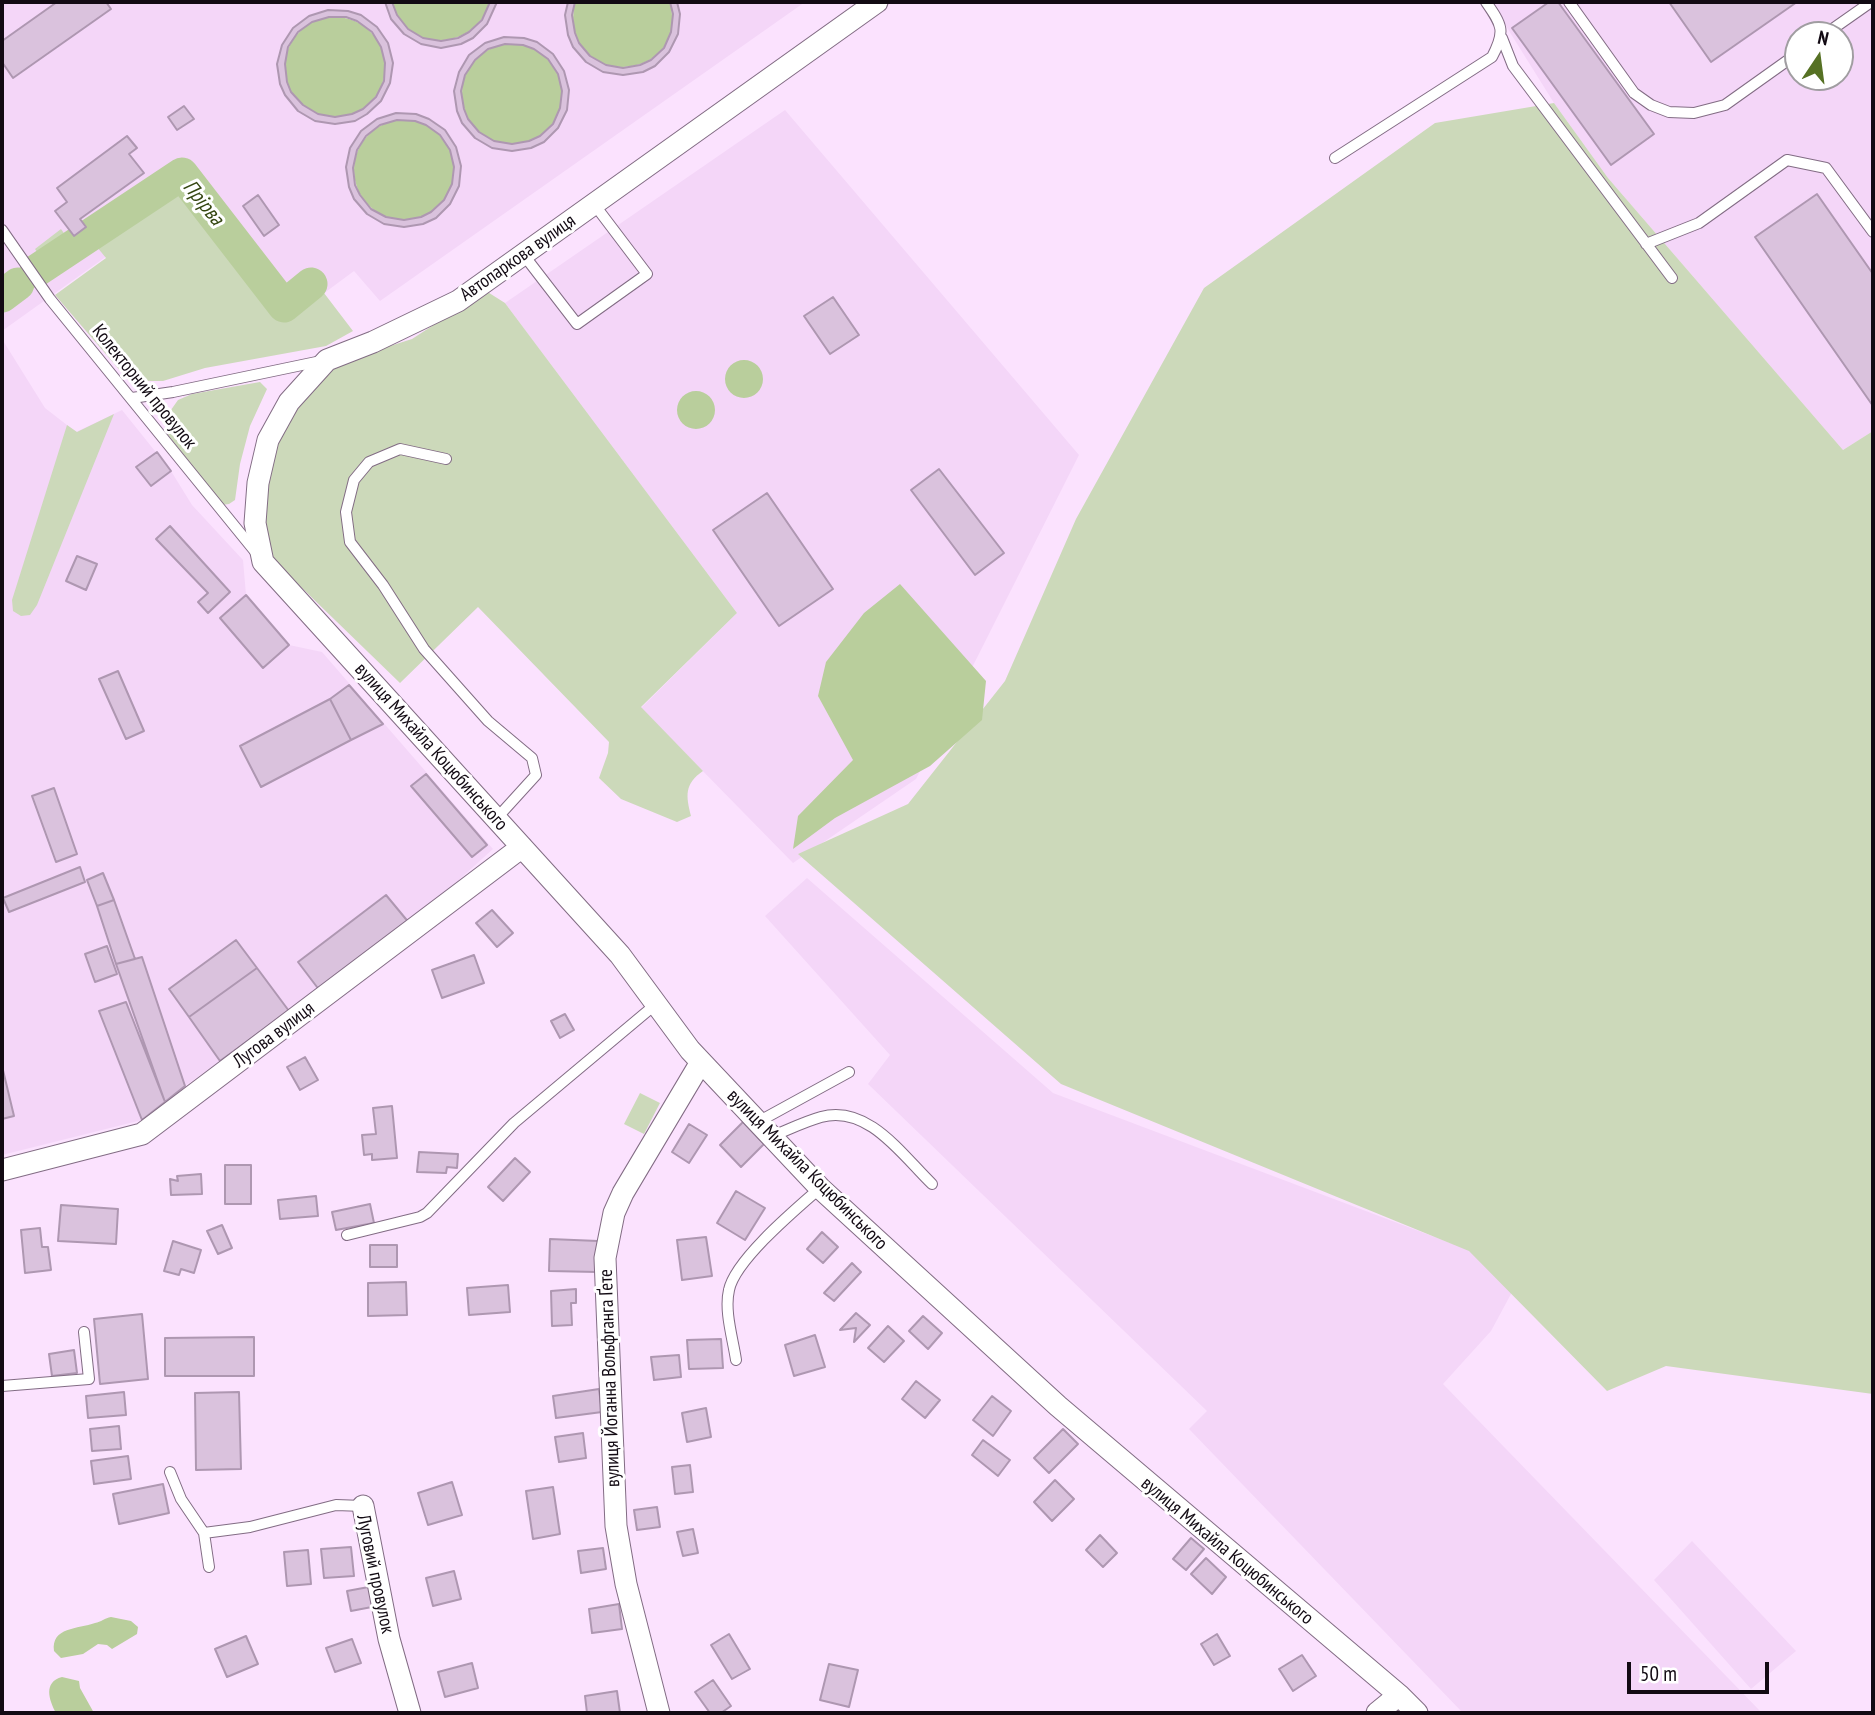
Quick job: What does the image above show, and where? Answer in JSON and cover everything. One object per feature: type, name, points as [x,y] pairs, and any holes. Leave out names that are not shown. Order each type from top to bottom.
[{"type":"street","name":"Автопаркова вулиця","points":[[263,562],[255,523],[258,483],[268,440],[289,401],[327,360],[373,342],[458,301],[877,2]]},
{"type":"street","name":"вулиця Михайла Коцюбинського","points":[[263,562],[620,955],[701,1062],[820,1188],[1058,1406],[1417,1713]]},
{"type":"street","name":"Лугова вулиця","points":[[2,1170],[142,1135],[522,847]]},
{"type":"street","name":"вулиця Йоганна Вольфганга Ґете","points":[[659,1713],[626,1584],[616,1526],[605,1258],[611,1224],[623,1193],[701,1062]]},
{"type":"street","name":"Луговий провулок","points":[[363,1506],[388,1639],[410,1713]]},
{"type":"street","points":[[1377,1713],[1399,1695]]},
{"type":"lane","points":[[1486,2],[1500,21],[1502,38],[1513,66],[1672,278]]},
{"type":"lane","points":[[1569,2],[1634,93],[1651,105],[1669,112],[1694,113],[1725,104],[1784,63]]},
{"type":"lane","points":[[1844,21],[1871,2]]},
{"type":"lane","points":[[1335,158],[1492,57],[1502,38]]},
{"type":"lane","points":[[1646,244],[1699,223],[1787,160],[1826,168],[1873,232]]},
{"type":"lane","points":[[523,254],[577,324],[646,274],[594,204]]},
{"type":"lane","name":"Колекторний провулок","points":[[2,230],[50,299],[263,562]]},
{"type":"lane","points":[[132,398],[327,360]]},
{"type":"lane","points":[[446,459],[400,449],[369,462],[354,481],[346,512],[350,542],[383,585],[424,649],[488,721],[532,758],[537,775],[496,819]]},
{"type":"lane","points":[[347,1235],[427,1213],[514,1123],[656,1004]]},
{"type":"lane","points":[[763,1130],[849,1072]]},
{"type":"lane","points":[[763,1130],[822,1116],[850,1115],[875,1128],[932,1184]]},
{"type":"lane","points":[[736,1360],[728,1301],[729,1288],[736,1272],[752,1253],[820,1188]]},
{"type":"lane","points":[[2,1386],[89,1379],[84,1332]]},
{"type":"lane","points":[[170,1472],[181,1499],[205,1533],[209,1567]]},
{"type":"lane","name":"Луговий провулок","points":[[205,1533],[250,1527],[336,1505],[363,1506]]},
{"type":"shaded area","points":[[2,2],[805,2],[380,301],[354,271],[300,311],[202,188],[2,331]]},
{"type":"shaded area","points":[[392,2],[490,2],[482,18],[470,30],[456,38],[440,40],[424,38],[410,31],[399,19]]},
{"type":"shaded area","points":[[575,2],[670,2],[671,30],[661,50],[644,63],[623,67],[602,63],[585,51],[574,31]]},
{"type":"shaded area","points":[[1491,2],[1873,2],[1873,431],[1843,450],[1608,178],[1554,103]]},
{"type":"shaded area","points":[[335,17],[363,25],[377,39],[385,67],[377,95],[363,109],[335,117],[307,109],[293,95],[285,67],[293,39],[307,25]]},
{"type":"shaded area","points":[[512,44],[540,52],[554,66],[562,94],[554,122],[540,136],[512,144],[484,136],[470,122],[462,94],[470,66],[484,52]]},
{"type":"shaded area","points":[[1554,103],[1608,178],[1843,450],[1873,431],[1873,1394],[1666,1366],[1607,1391],[1469,1251],[1061,1084],[798,854],[908,804],[1005,681],[1076,519],[1204,288],[1435,123]]},
{"type":"shaded area","points":[[785,110],[1079,455],[916,779],[793,863],[641,708],[737,613],[505,303]]},
{"type":"shaded area","points":[[404,120],[432,128],[446,142],[454,170],[446,198],[432,212],[404,220],[376,212],[362,198],[354,170],[362,142],[376,128]]},
{"type":"shaded area","points":[[174,163],[199,190],[202,188],[235,230],[305,306],[324,293],[353,331],[326,346],[205,368],[163,381],[129,381],[55,295],[106,258],[97,247],[52,274],[35,249],[61,229],[70,242],[90,228],[84,220]]},
{"type":"shaded area","points":[[486,291],[505,303],[737,613],[641,707],[703,771],[692,781],[688,791],[691,816],[677,822],[621,799],[599,778],[609,742],[478,607],[400,683],[272,559],[262,505],[269,463],[294,408],[332,367],[412,339]]},
{"type":"shaded area","points":[[2,339],[45,408],[76,432],[122,410],[171,471],[192,505],[243,560],[246,595],[289,645],[322,652],[493,849],[410,924],[142,1120],[2,1155]]},
{"type":"shaded area","points":[[744,360],[757,366],[763,379],[757,392],[744,398],[731,392],[725,379],[731,366]]},
{"type":"shaded area","points":[[260,382],[267,389],[250,426],[240,464],[235,500],[222,505],[168,435],[166,417],[178,400],[192,394]]},
{"type":"shaded area","points":[[696,391],[709,397],[715,410],[709,423],[696,429],[683,423],[677,410],[683,397]]},
{"type":"shaded area","points":[[114,414],[37,605],[30,615],[21,616],[13,611],[12,600],[67,425],[77,432]]},
{"type":"shaded area","points":[[900,584],[986,681],[982,720],[930,766],[835,818],[793,849],[798,816],[853,760],[818,696],[826,662],[864,613]]},
{"type":"shaded area","points":[[807,878],[1053,1093],[1485,1256],[1518,1281],[1491,1331],[1443,1384],[1762,1713],[1463,1713],[1189,1429],[1207,1411],[868,1084],[890,1055],[765,916]]},
{"type":"shaded area","points":[[640,1093],[660,1103],[644,1134],[624,1124]]},
{"type":"shaded area","points":[[1692,1541],[1796,1651],[1751,1689],[1654,1580]]},
{"type":"shaded area","points":[[111,1617],[131,1621],[138,1627],[137,1634],[112,1649],[98,1644],[83,1654],[61,1658],[54,1651],[54,1643],[61,1633]]},
{"type":"shaded area","points":[[62,1677],[79,1681],[94,1713],[56,1713],[49,1692],[52,1683]]},
{"type":"building","points":[[57,2],[106,2],[111,9],[13,78],[2,62],[2,41]]},
{"type":"building","points":[[385,2],[392,2],[397,15],[408,29],[423,38],[441,41],[458,38],[469,32],[482,20],[490,2],[497,2],[487,24],[473,38],[461,44],[441,48],[421,44],[404,34],[391,19]]},
{"type":"building","points":[[568,2],[575,2],[572,15],[579,43],[590,56],[606,65],[623,68],[640,65],[651,60],[664,48],[671,32],[673,14],[670,2],[677,2],[680,14],[678,34],[669,52],[655,66],[643,72],[623,75],[603,72],[586,62],[573,47],[565,15]]},
{"type":"building","points":[[1549,2],[1558,2],[1654,134],[1611,165],[1512,28]]},
{"type":"building","points":[[1669,2],[1797,2],[1711,62]]},
{"type":"building","points":[[328,10],[361,15],[377,27],[388,43],[393,63],[390,83],[381,101],[355,121],[335,124],[315,121],[298,111],[280,84],[277,64],[282,45],[293,28],[309,16]],"holes":[[[329,17],[346,17],[372,32],[381,47],[385,63],[384,81],[376,97],[363,109],[335,117],[318,114],[303,105],[291,92],[285,64],[288,47],[298,32],[312,22]]]},
{"type":"building","points":[[504,37],[537,42],[553,54],[564,71],[569,90],[567,110],[558,128],[544,142],[531,148],[512,151],[492,148],[475,138],[462,123],[454,91],[459,72],[469,55],[485,43]],"holes":[[[505,44],[523,45],[548,59],[558,74],[562,91],[560,108],[553,124],[540,136],[512,144],[494,141],[479,132],[468,119],[461,91],[465,75],[475,60],[488,49]]]},
{"type":"building","points":[[184,106],[194,119],[177,130],[168,117]]},
{"type":"building","points":[[396,113],[416,114],[445,130],[456,147],[461,166],[459,186],[450,204],[436,218],[423,224],[404,227],[384,224],[367,214],[354,199],[346,167],[350,148],[361,131],[377,119]],"holes":[[[397,120],[415,121],[440,135],[450,150],[454,167],[452,184],[444,200],[431,212],[404,220],[386,217],[371,209],[355,185],[353,168],[357,150],[366,136],[380,125]]]},
{"type":"building","points":[[127,136],[137,148],[129,154],[144,173],[80,219],[86,227],[74,236],[55,211],[67,202],[57,188]]},
{"type":"building","points":[[1817,194],[1873,274],[1873,406],[1755,237]]},
{"type":"building","points":[[258,195],[279,225],[264,236],[243,206]]},
{"type":"building","points":[[833,297],[859,335],[830,354],[804,316]]},
{"type":"building","points":[[157,452],[171,471],[151,486],[136,467]]},
{"type":"building","points":[[939,469],[1004,553],[975,575],[911,490]]},
{"type":"building","points":[[767,493],[833,589],[779,626],[713,530]]},
{"type":"building","points":[[170,526],[230,592],[208,613],[198,602],[208,593],[156,539]]},
{"type":"building","points":[[77,556],[97,564],[86,590],[66,581]]},
{"type":"building","points":[[246,595],[289,645],[263,668],[220,618]]},
{"type":"building","points":[[118,671],[144,731],[126,739],[99,679]]},
{"type":"building","points":[[349,685],[383,724],[351,740],[330,699]]},
{"type":"building","points":[[330,699],[351,740],[261,787],[240,746]]},
{"type":"building","points":[[426,774],[487,845],[472,857],[411,786]]},
{"type":"building","points":[[54,788],[77,854],[56,862],[32,796]]},
{"type":"building","points":[[80,867],[85,882],[9,912],[3,898]]},
{"type":"building","points":[[103,873],[114,900],[97,906],[87,880]]},
{"type":"building","points":[[386,895],[410,924],[320,991],[298,962]]},
{"type":"building","points":[[114,900],[135,959],[116,964],[97,906]]},
{"type":"building","points":[[492,910],[513,933],[497,947],[476,923]]},
{"type":"building","points":[[236,940],[257,968],[189,1017],[169,989]]},
{"type":"building","points":[[107,946],[117,974],[95,982],[85,954]]},
{"type":"building","points":[[474,955],[484,983],[442,998],[432,970]]},
{"type":"building","points":[[142,957],[185,1086],[165,1102],[116,964]]},
{"type":"building","points":[[257,968],[289,1011],[220,1061],[189,1017]]},
{"type":"building","points":[[126,1002],[165,1102],[142,1120],[99,1011]]},
{"type":"building","points":[[565,1014],[574,1030],[560,1038],[551,1021]]},
{"type":"building","points":[[305,1057],[318,1080],[300,1090],[287,1067]]},
{"type":"building","points":[[2,1066],[14,1116],[2,1119]]},
{"type":"building","points":[[392,1106],[397,1158],[372,1160],[372,1154],[364,1155],[362,1135],[376,1134],[373,1108]]},
{"type":"building","points":[[743,1122],[764,1144],[741,1167],[720,1145]]},
{"type":"building","points":[[689,1124],[707,1135],[689,1163],[672,1152]]},
{"type":"building","points":[[419,1152],[458,1154],[457,1168],[447,1167],[446,1173],[417,1172]]},
{"type":"building","points":[[515,1158],[530,1172],[503,1201],[488,1187]]},
{"type":"building","points":[[225,1165],[251,1165],[251,1204],[225,1204]]},
{"type":"building","points":[[201,1174],[202,1194],[171,1195],[170,1179],[178,1181],[177,1176]]},
{"type":"building","points":[[736,1191],[765,1208],[745,1240],[717,1223]]},
{"type":"building","points":[[316,1196],[318,1216],[280,1219],[278,1200]]},
{"type":"building","points":[[370,1204],[374,1223],[336,1230],[332,1212]]},
{"type":"building","points":[[61,1205],[118,1209],[116,1244],[58,1241]]},
{"type":"building","points":[[222,1225],[232,1248],[218,1254],[207,1231]]},
{"type":"building","points":[[40,1228],[42,1247],[48,1247],[51,1270],[25,1273],[21,1230]]},
{"type":"building","points":[[822,1232],[838,1247],[823,1263],[807,1249]]},
{"type":"building","points":[[706,1237],[712,1276],[682,1280],[677,1240]]},
{"type":"building","points":[[550,1239],[598,1241],[597,1272],[549,1271]]},
{"type":"building","points":[[173,1241],[201,1250],[194,1273],[181,1269],[179,1275],[164,1271]]},
{"type":"building","points":[[370,1245],[397,1245],[397,1267],[370,1267]]},
{"type":"building","points":[[852,1263],[861,1272],[834,1301],[824,1293]]},
{"type":"building","points":[[406,1282],[407,1315],[368,1316],[368,1283]]},
{"type":"building","points":[[508,1285],[510,1312],[469,1315],[467,1288]]},
{"type":"building","points":[[576,1289],[576,1303],[571,1303],[572,1325],[552,1326],[551,1291]]},
{"type":"building","points":[[856,1313],[870,1325],[854,1342],[856,1328],[840,1330]]},
{"type":"building","points":[[142,1314],[148,1379],[100,1384],[94,1319]]},
{"type":"building","points":[[923,1316],[942,1333],[928,1349],[909,1331]]},
{"type":"building","points":[[888,1326],[904,1341],[884,1362],[868,1348]]},
{"type":"building","points":[[815,1335],[825,1367],[794,1376],[785,1345]]},
{"type":"building","points":[[254,1337],[254,1376],[165,1376],[165,1338]]},
{"type":"building","points":[[721,1339],[723,1368],[689,1369],[687,1340]]},
{"type":"building","points":[[74,1350],[77,1373],[52,1376],[49,1354]]},
{"type":"building","points":[[679,1355],[681,1377],[654,1380],[651,1357]]},
{"type":"building","points":[[916,1381],[940,1400],[925,1418],[902,1399]]},
{"type":"building","points":[[599,1389],[602,1412],[556,1418],[553,1396]]},
{"type":"building","points":[[124,1392],[126,1415],[88,1418],[86,1396]]},
{"type":"building","points":[[239,1392],[241,1469],[196,1470],[195,1393]]},
{"type":"building","points":[[992,1396],[1011,1411],[993,1436],[973,1420]]},
{"type":"building","points":[[706,1408],[711,1437],[687,1442],[682,1413]]},
{"type":"building","points":[[119,1426],[121,1449],[92,1451],[90,1429]]},
{"type":"building","points":[[1063,1429],[1078,1444],[1049,1473],[1034,1458]]},
{"type":"building","points":[[583,1433],[586,1458],[559,1462],[555,1437]]},
{"type":"building","points":[[983,1440],[1010,1460],[998,1476],[972,1455]]},
{"type":"building","points":[[128,1456],[131,1479],[94,1484],[91,1461]]},
{"type":"building","points":[[690,1465],[693,1492],[675,1494],[672,1467]]},
{"type":"building","points":[[1055,1480],[1074,1499],[1052,1521],[1034,1502]]},
{"type":"building","points":[[452,1482],[462,1515],[428,1525],[418,1493]]},
{"type":"building","points":[[163,1484],[169,1513],[119,1524],[113,1494]]},
{"type":"building","points":[[553,1487],[560,1534],[533,1539],[526,1491]]},
{"type":"building","points":[[657,1507],[660,1527],[637,1530],[634,1510]]},
{"type":"building","points":[[693,1529],[698,1553],[683,1556],[677,1532]]},
{"type":"building","points":[[1100,1535],[1117,1553],[1103,1567],[1086,1550]]},
{"type":"building","points":[[1191,1538],[1204,1549],[1186,1570],[1173,1559]]},
{"type":"building","points":[[351,1547],[354,1576],[324,1578],[321,1549]]},
{"type":"building","points":[[603,1548],[606,1569],[581,1573],[578,1551]]},
{"type":"building","points":[[308,1550],[311,1584],[287,1586],[284,1552]]},
{"type":"building","points":[[1206,1558],[1226,1577],[1212,1594],[1191,1574]]},
{"type":"building","points":[[454,1571],[461,1599],[433,1606],[426,1578]]},
{"type":"building","points":[[374,1586],[377,1606],[351,1611],[347,1591]]},
{"type":"building","points":[[619,1604],[622,1629],[592,1633],[589,1609]]},
{"type":"building","points":[[729,1634],[750,1669],[732,1679],[711,1645]]},
{"type":"building","points":[[1217,1634],[1230,1656],[1214,1665],[1201,1644]]},
{"type":"building","points":[[246,1636],[258,1664],[227,1677],[215,1649]]},
{"type":"building","points":[[352,1639],[361,1663],[335,1672],[326,1648]]},
{"type":"building","points":[[1302,1655],[1316,1676],[1293,1691],[1279,1669]]},
{"type":"building","points":[[472,1663],[478,1688],[445,1697],[438,1672]]},
{"type":"building","points":[[829,1664],[858,1670],[849,1707],[820,1700]]},
{"type":"building","points":[[713,1680],[731,1706],[721,1713],[710,1713],[695,1692]]},
{"type":"building","points":[[617,1691],[620,1713],[587,1713],[585,1696]]},
{"type":"waterway","name":"Прірва","points":[[36,271],[182,174],[284,306],[311,284]]},
{"type":"waterway","name":"Прірва","points":[[2,296],[18,284]]}]
